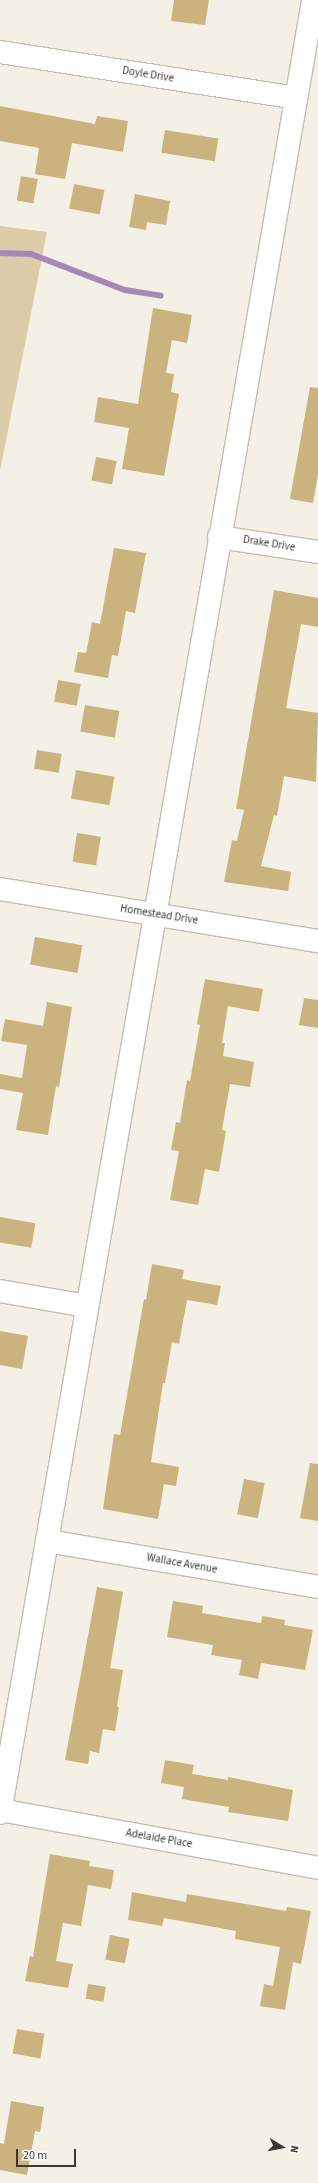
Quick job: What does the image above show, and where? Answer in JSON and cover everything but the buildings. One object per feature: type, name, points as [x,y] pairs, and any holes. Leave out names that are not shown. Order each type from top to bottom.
[{"type":"street","points":[[0,1811],[312,0]]},
{"type":"street","name":"Doyle Drive","points":[[0,52],[296,98]]},
{"type":"street","name":"Drake Drive","points":[[219,537],[318,552]]},
{"type":"street","name":"Homestead Drive","points":[[0,889],[318,942]]},
{"type":"street","points":[[0,1291],[87,1306]]},
{"type":"street","name":"Wallace Avenue","points":[[47,1541],[318,1587]]},
{"type":"street","name":"Adelaide Place","points":[[0,1811],[318,1868]]},
{"type":"shaded area","points":[[0,226],[47,232],[0,471]]},
{"type":"waterway","points":[[0,253],[31,254],[125,290],[161,296]]}]
